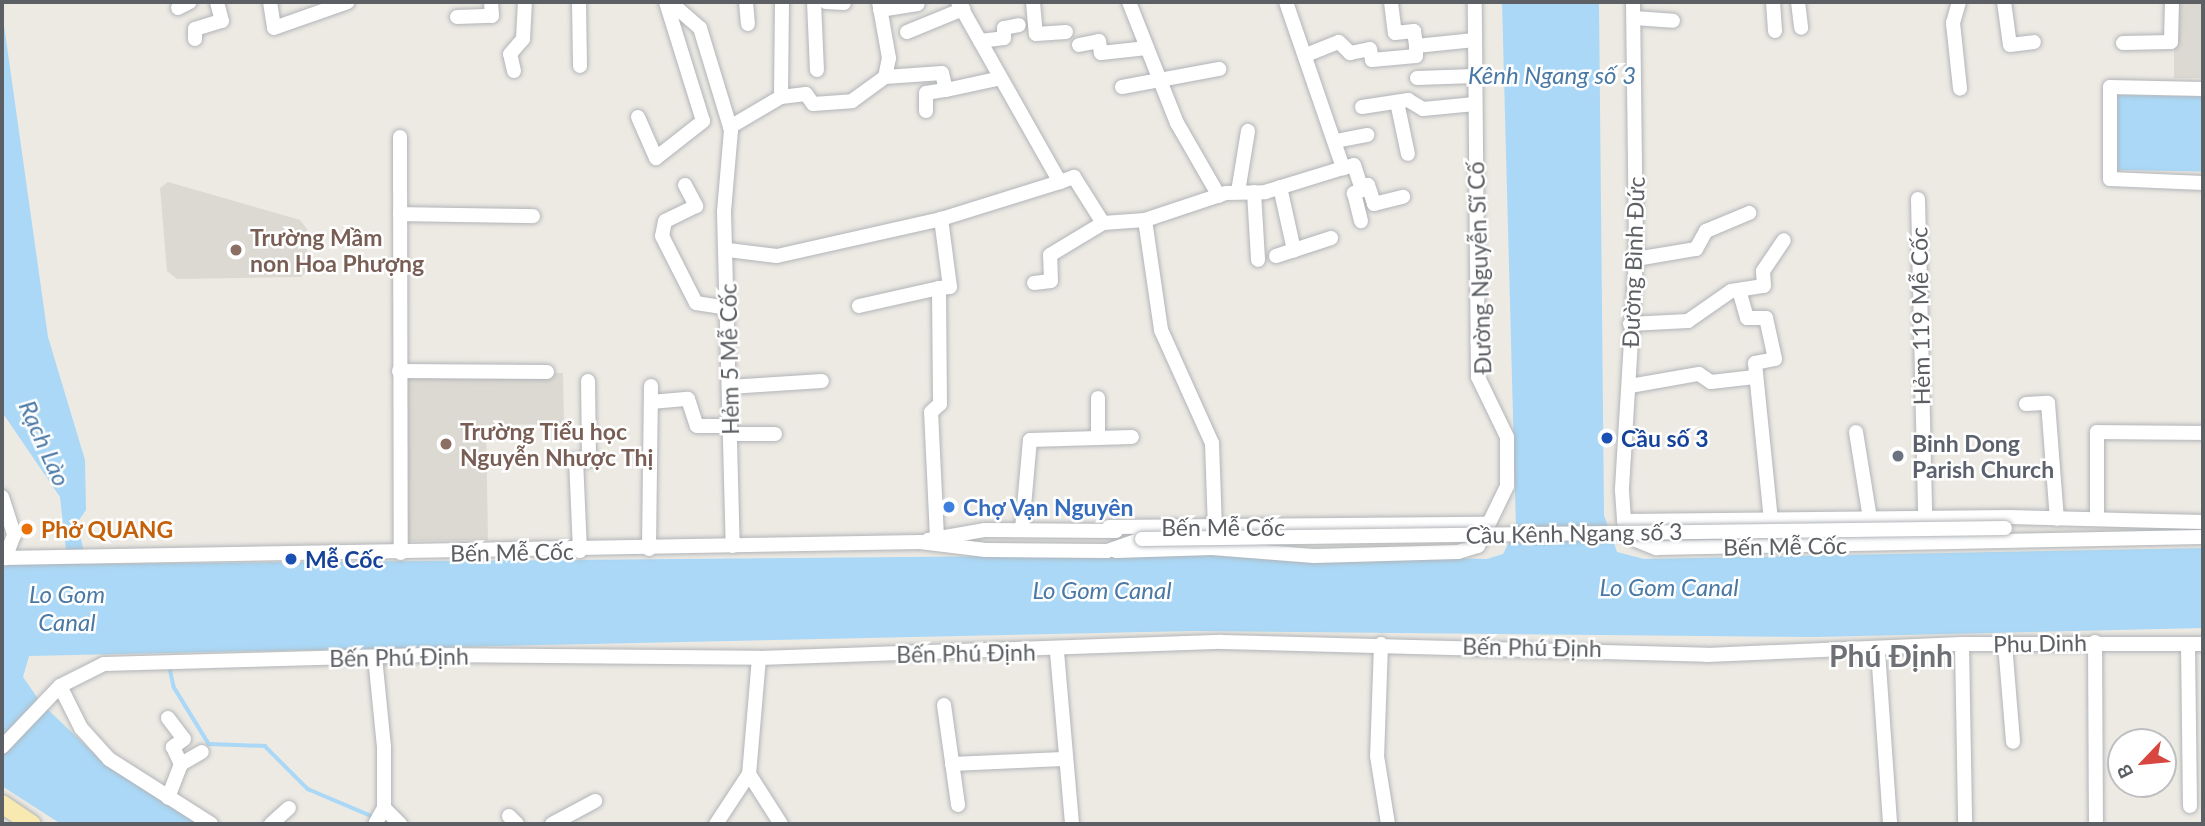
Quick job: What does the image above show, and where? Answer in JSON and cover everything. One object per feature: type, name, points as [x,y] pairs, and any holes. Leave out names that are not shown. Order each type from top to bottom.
[{"type":"main road","points":[[2,804],[32,824]]},
{"type":"street","points":[[195,39],[195,29],[222,21],[218,2]]},
{"type":"street","points":[[270,2],[274,28],[348,2]]},
{"type":"street","points":[[457,17],[492,16],[491,2]]},
{"type":"street","points":[[514,71],[510,54],[523,39],[525,2]]},
{"type":"street","points":[[579,2],[580,66]]},
{"type":"street","points":[[638,117],[656,158],[702,121],[668,2]]},
{"type":"street","points":[[668,2],[700,28],[730,127],[781,97],[806,94],[813,104],[852,101],[885,76],[942,73],[946,90]]},
{"type":"street","points":[[746,2],[748,24]]},
{"type":"street","points":[[781,97],[782,2]]},
{"type":"street","points":[[814,2],[817,70]]},
{"type":"street","points":[[827,2],[845,3]]},
{"type":"street","points":[[1033,2],[1036,34],[1066,32]]},
{"type":"street","points":[[1129,2],[1160,78],[1219,196]]},
{"type":"street","points":[[1286,2],[1336,141],[1343,168]]},
{"type":"street","points":[[1306,55],[1339,42],[1350,53],[1370,49],[1372,60],[1416,55],[1414,31],[1395,33],[1391,2]]},
{"type":"street","name":"Đường Nguyễn Sĩ Cố","points":[[1475,2],[1478,377],[1507,437],[1507,486],[1486,524]]},
{"type":"street","name":"Đường Bình Đức","points":[[1624,522],[1630,324],[1636,259],[1633,2]]},
{"type":"street","points":[[1773,2],[1774,31]]},
{"type":"street","points":[[1798,2],[1801,29]]},
{"type":"street","points":[[1959,2],[1954,23],[1960,89]]},
{"type":"street","points":[[2004,2],[2010,45],[2034,42]]},
{"type":"street","points":[[2123,43],[2171,42],[2172,2]]},
{"type":"street","points":[[885,76],[889,58],[880,6],[918,4]]},
{"type":"street","points":[[906,32],[960,6],[1060,182]]},
{"type":"street","points":[[1634,18],[1673,21]]},
{"type":"street","points":[[980,41],[1004,38],[1004,28],[1020,25]]},
{"type":"street","points":[[1416,46],[1475,40]]},
{"type":"street","points":[[1079,45],[1098,41],[1101,53],[1147,48]]},
{"type":"street","points":[[1122,87],[1219,69]]},
{"type":"street","points":[[1417,78],[1475,76]]},
{"type":"street","points":[[926,111],[926,93],[1001,78]]},
{"type":"street","points":[[2203,89],[2110,87],[2110,179],[2203,183]]},
{"type":"street","points":[[1362,107],[1408,100],[1423,109],[1475,104]]},
{"type":"street","points":[[1396,102],[1408,154]]},
{"type":"street","name":"Hẻm 5 Mễ Cốc","points":[[730,127],[727,171],[727,308],[733,546]]},
{"type":"street","points":[[1238,192],[1248,131]]},
{"type":"street","points":[[1336,141],[1367,135]]},
{"type":"street","points":[[400,137],[401,553]]},
{"type":"street","points":[[1034,283],[1051,281],[1050,255],[1103,223],[1145,220],[1219,196],[1280,187],[1354,165],[1361,186]]},
{"type":"street","points":[[729,250],[777,256],[941,219],[1074,177],[1103,223]]},
{"type":"street","points":[[685,185],[696,206],[666,221],[662,236],[696,303],[727,308]]},
{"type":"street","points":[[1361,221],[1354,193],[1361,186],[1368,185],[1374,204],[1403,197]]},
{"type":"street","points":[[1280,187],[1294,250]]},
{"type":"street","points":[[1254,192],[1258,260]]},
{"type":"street","name":"Hẻm 119 Mễ Cốc","points":[[1918,199],[1925,517]]},
{"type":"street","points":[[1636,259],[1696,249],[1706,232],[1749,213]]},
{"type":"street","points":[[400,214],[533,216]]},
{"type":"street","points":[[859,306],[950,287],[941,219]]},
{"type":"street","points":[[1145,220],[1161,330],[1212,443],[1215,528]]},
{"type":"street","points":[[1276,256],[1331,238]]},
{"type":"street","points":[[1630,324],[1688,321],[1740,290],[1764,286],[1763,271],[1784,240]]},
{"type":"street","points":[[937,538],[931,412],[940,404],[939,288]]},
{"type":"street","points":[[1740,290],[1747,318],[1766,318],[1775,359],[1755,363],[1771,520]]},
{"type":"street","points":[[399,371],[547,372]]},
{"type":"street","points":[[1630,386],[1699,374],[1712,382],[1755,377]]},
{"type":"street","points":[[580,551],[576,460],[589,460],[588,381]]},
{"type":"street","points":[[729,387],[822,381]]},
{"type":"street","points":[[649,549],[651,386]]},
{"type":"street","points":[[1098,398],[1098,437]]},
{"type":"street","points":[[651,402],[688,399],[698,426],[775,434]]},
{"type":"street","points":[[2026,404],[2048,404],[2057,519]]},
{"type":"street","points":[[1856,432],[1870,518]]},
{"type":"street","points":[[2097,519],[2097,432],[2203,433]]},
{"type":"street","points":[[1022,529],[1030,440],[1132,437]]},
{"type":"street","points":[[2,497],[14,535],[9,557]]},
{"type":"street","name":"Bến Mễ Cốc","points":[[1624,522],[1925,517],[2203,522]]},
{"type":"street","name":"Bến Mễ Cốc","points":[[2006,528],[2039,519]]},
{"type":"street","points":[[2135,537],[2136,519]]},
{"type":"street","name":"Bến Mễ Cốc","points":[[1624,522],[1636,540],[1656,548],[2203,537]]},
{"type":"street","name":"Bến Mễ Cốc","points":[[9,557],[105,551],[401,553],[920,542],[986,550],[1458,552],[1478,546],[1486,524],[985,530],[920,542]]},
{"type":"street","name":"Bến Mễ Cốc","points":[[1109,527],[1142,539]]},
{"type":"street","name":"Bến Mễ Cốc","points":[[2006,528],[2038,540]]},
{"type":"street","name":"Cầu Kênh Ngang số 3","points":[[1142,539],[2006,528]]},
{"type":"street","points":[[985,530],[986,550]]},
{"type":"street","name":"Bến Mễ Cốc","points":[[1107,551],[1142,539]]},
{"type":"street","name":"Bến Phú Định","points":[[2,747],[60,686],[93,666],[375,657],[759,658],[1057,652],[1222,642],[1381,644],[1707,655],[1878,651]]},
{"type":"street","points":[[2095,642],[2096,824]]},
{"type":"street","points":[[1381,644],[1377,756],[1388,824]]},
{"type":"street","points":[[1962,644],[1965,824]]},
{"type":"street","name":"Phu Dinh","points":[[1878,651],[1962,644],[2196,644]]},
{"type":"street","points":[[2005,644],[2012,742]]},
{"type":"street","points":[[2190,806],[2196,644]]},
{"type":"street","points":[[1878,651],[1890,824]]},
{"type":"street","points":[[1057,652],[1063,759],[1072,824]]},
{"type":"street","points":[[375,657],[384,808],[375,824]]},
{"type":"street","points":[[716,824],[749,774],[761,702],[759,658]]},
{"type":"street","points":[[60,686],[81,728],[109,759],[211,824]]},
{"type":"street","points":[[944,705],[958,805]]},
{"type":"street","points":[[168,718],[184,739],[173,747],[181,764]]},
{"type":"street","points":[[168,798],[181,764],[202,751]]},
{"type":"street","points":[[953,764],[1063,759]]},
{"type":"street","points":[[749,774],[781,824]]},
{"type":"street","points":[[552,824],[595,801]]},
{"type":"street","points":[[271,824],[289,808]]},
{"type":"street","points":[[384,808],[400,824]]},
{"type":"shaded area","points":[[2174,2],[2203,2],[2203,78],[2174,78]]},
{"type":"shaded area","name":"Trường Mầm non Hoa Phượng","points":[[168,182],[300,220],[307,229],[307,271],[301,277],[177,279],[167,271],[160,188]]},
{"type":"shaded area","name":"Trường Tiểu học Nguyễn Nhược Thị","points":[[563,373],[564,424],[486,425],[488,540],[407,541],[404,375]]},
{"type":"water","name":"Lo Gom Canal","points":[[1502,2],[1599,2],[1604,515],[1617,552],[1644,559],[2203,548],[2203,628],[1815,637],[1193,631],[29,656],[23,677],[41,703],[105,764],[201,824],[61,824],[2,786],[2,563],[67,559],[60,497],[2,412],[2,11],[48,337],[85,460],[86,510],[77,523],[87,564],[1252,554],[1487,559],[1503,554],[1516,529]]},
{"type":"water","points":[[2116,95],[2203,97],[2202,172],[2115,170]]},
{"type":"waterway","points":[[170,668],[174,687],[209,744],[265,746],[308,789],[374,817]]},
{"type":"place","name":"Trường Mầm non Hoa Phượng","points":[[236,250]]},
{"type":"place","name":"Cầu số 3","points":[[1607,438]]},
{"type":"place","name":"Trường Tiểu học Nguyễn Nhược Thị","points":[[446,444]]},
{"type":"place","name":"Binh Dong Parish Church","points":[[1898,456]]},
{"type":"place","name":"Chợ Vạn Nguyên","points":[[949,507]]},
{"type":"place","name":"Phở QUANG","points":[[27,529]]},
{"type":"place","name":"Mễ Cốc","points":[[291,559]]},
{"type":"district","name":"Phú Định","points":[[1891,655]]},
{"type":"water label","name":"Kênh Ngang số 3","points":[[1552,75]]},
{"type":"water label","name":"Rạch Lào","points":[[45,443]]}]
